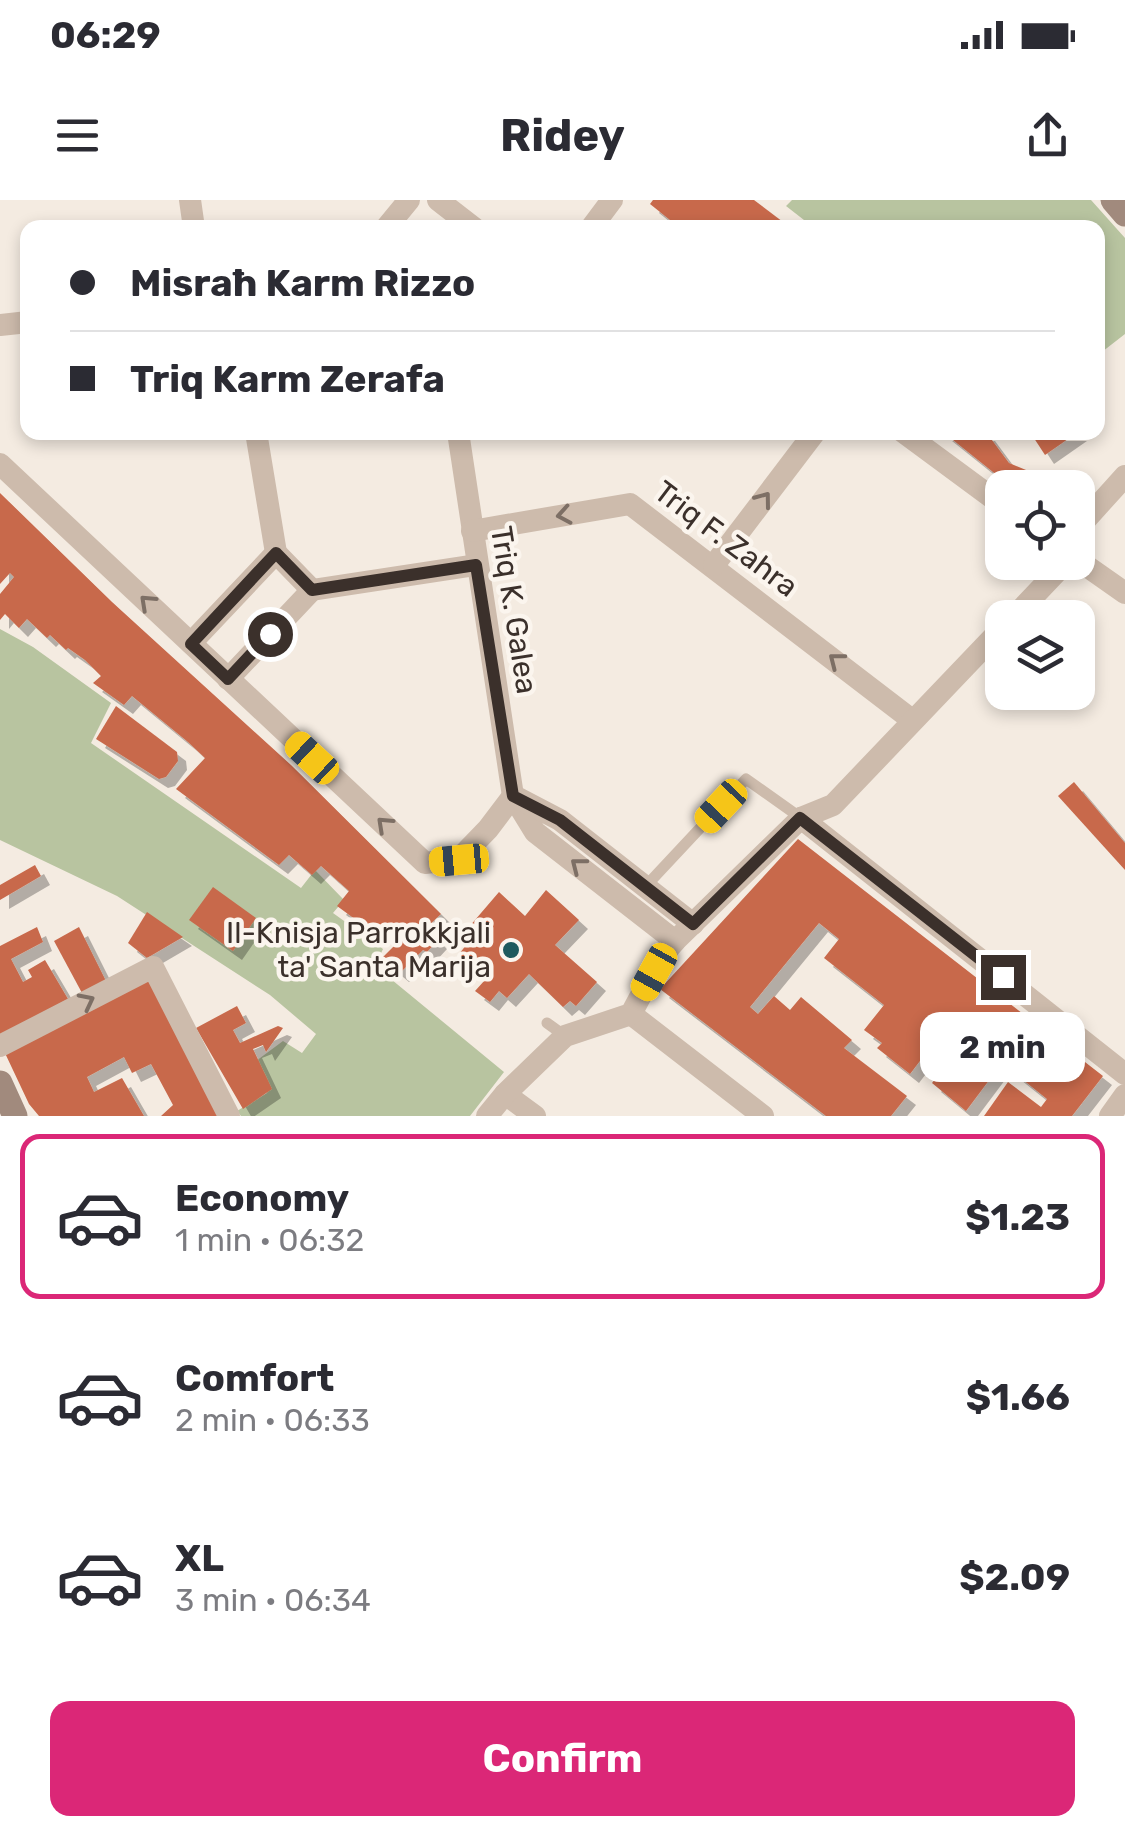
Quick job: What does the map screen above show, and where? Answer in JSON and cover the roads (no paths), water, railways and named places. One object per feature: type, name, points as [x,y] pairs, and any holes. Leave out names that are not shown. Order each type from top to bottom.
[{"type":"main road","points":[[1113,200],[1125,214]]},
{"type":"main road","points":[[0,1083],[15,1116]]},
{"type":"street","points":[[393,220],[409,200]]},
{"type":"street","points":[[438,200],[464,220]]},
{"type":"street","points":[[257,440],[276,553],[312,590]]},
{"type":"street","name":"Triq K. Galea","points":[[459,440],[513,796],[535,832],[675,941]]},
{"type":"street","points":[[714,566],[808,440]]},
{"type":"street","points":[[914,440],[985,492]]},
{"type":"street","points":[[0,464],[425,862],[459,860],[513,796],[560,820],[693,924]]},
{"type":"street","points":[[1095,509],[1125,476]]},
{"type":"street","name":"Triq F. Zahra","points":[[472,530],[630,504],[912,720]]},
{"type":"street","points":[[191,644],[276,553]]},
{"type":"street","points":[[228,679],[312,590],[476,565]]},
{"type":"street","points":[[1095,572],[1125,593]]},
{"type":"street","points":[[1030,600],[1049,580]]},
{"type":"street","points":[[631,1014],[662,956],[675,941],[800,818],[833,805],[985,645]]},
{"type":"street","points":[[800,818],[1125,1074]]},
{"type":"street","points":[[488,829],[535,832]]},
{"type":"street","points":[[0,1046],[153,968],[229,1116]]},
{"type":"street","points":[[487,1116],[556,1030],[631,1014],[763,1116]]},
{"type":"street","points":[[504,1094],[535,1116]]},
{"type":"street","points":[[1110,1116],[1125,1095]]},
{"type":"lane","points":[[630,906],[746,779],[800,818]]},
{"type":"place","name":"Il-Knisja Parrokkjali ta' Santa Marija","points":[[511,950]]}]
